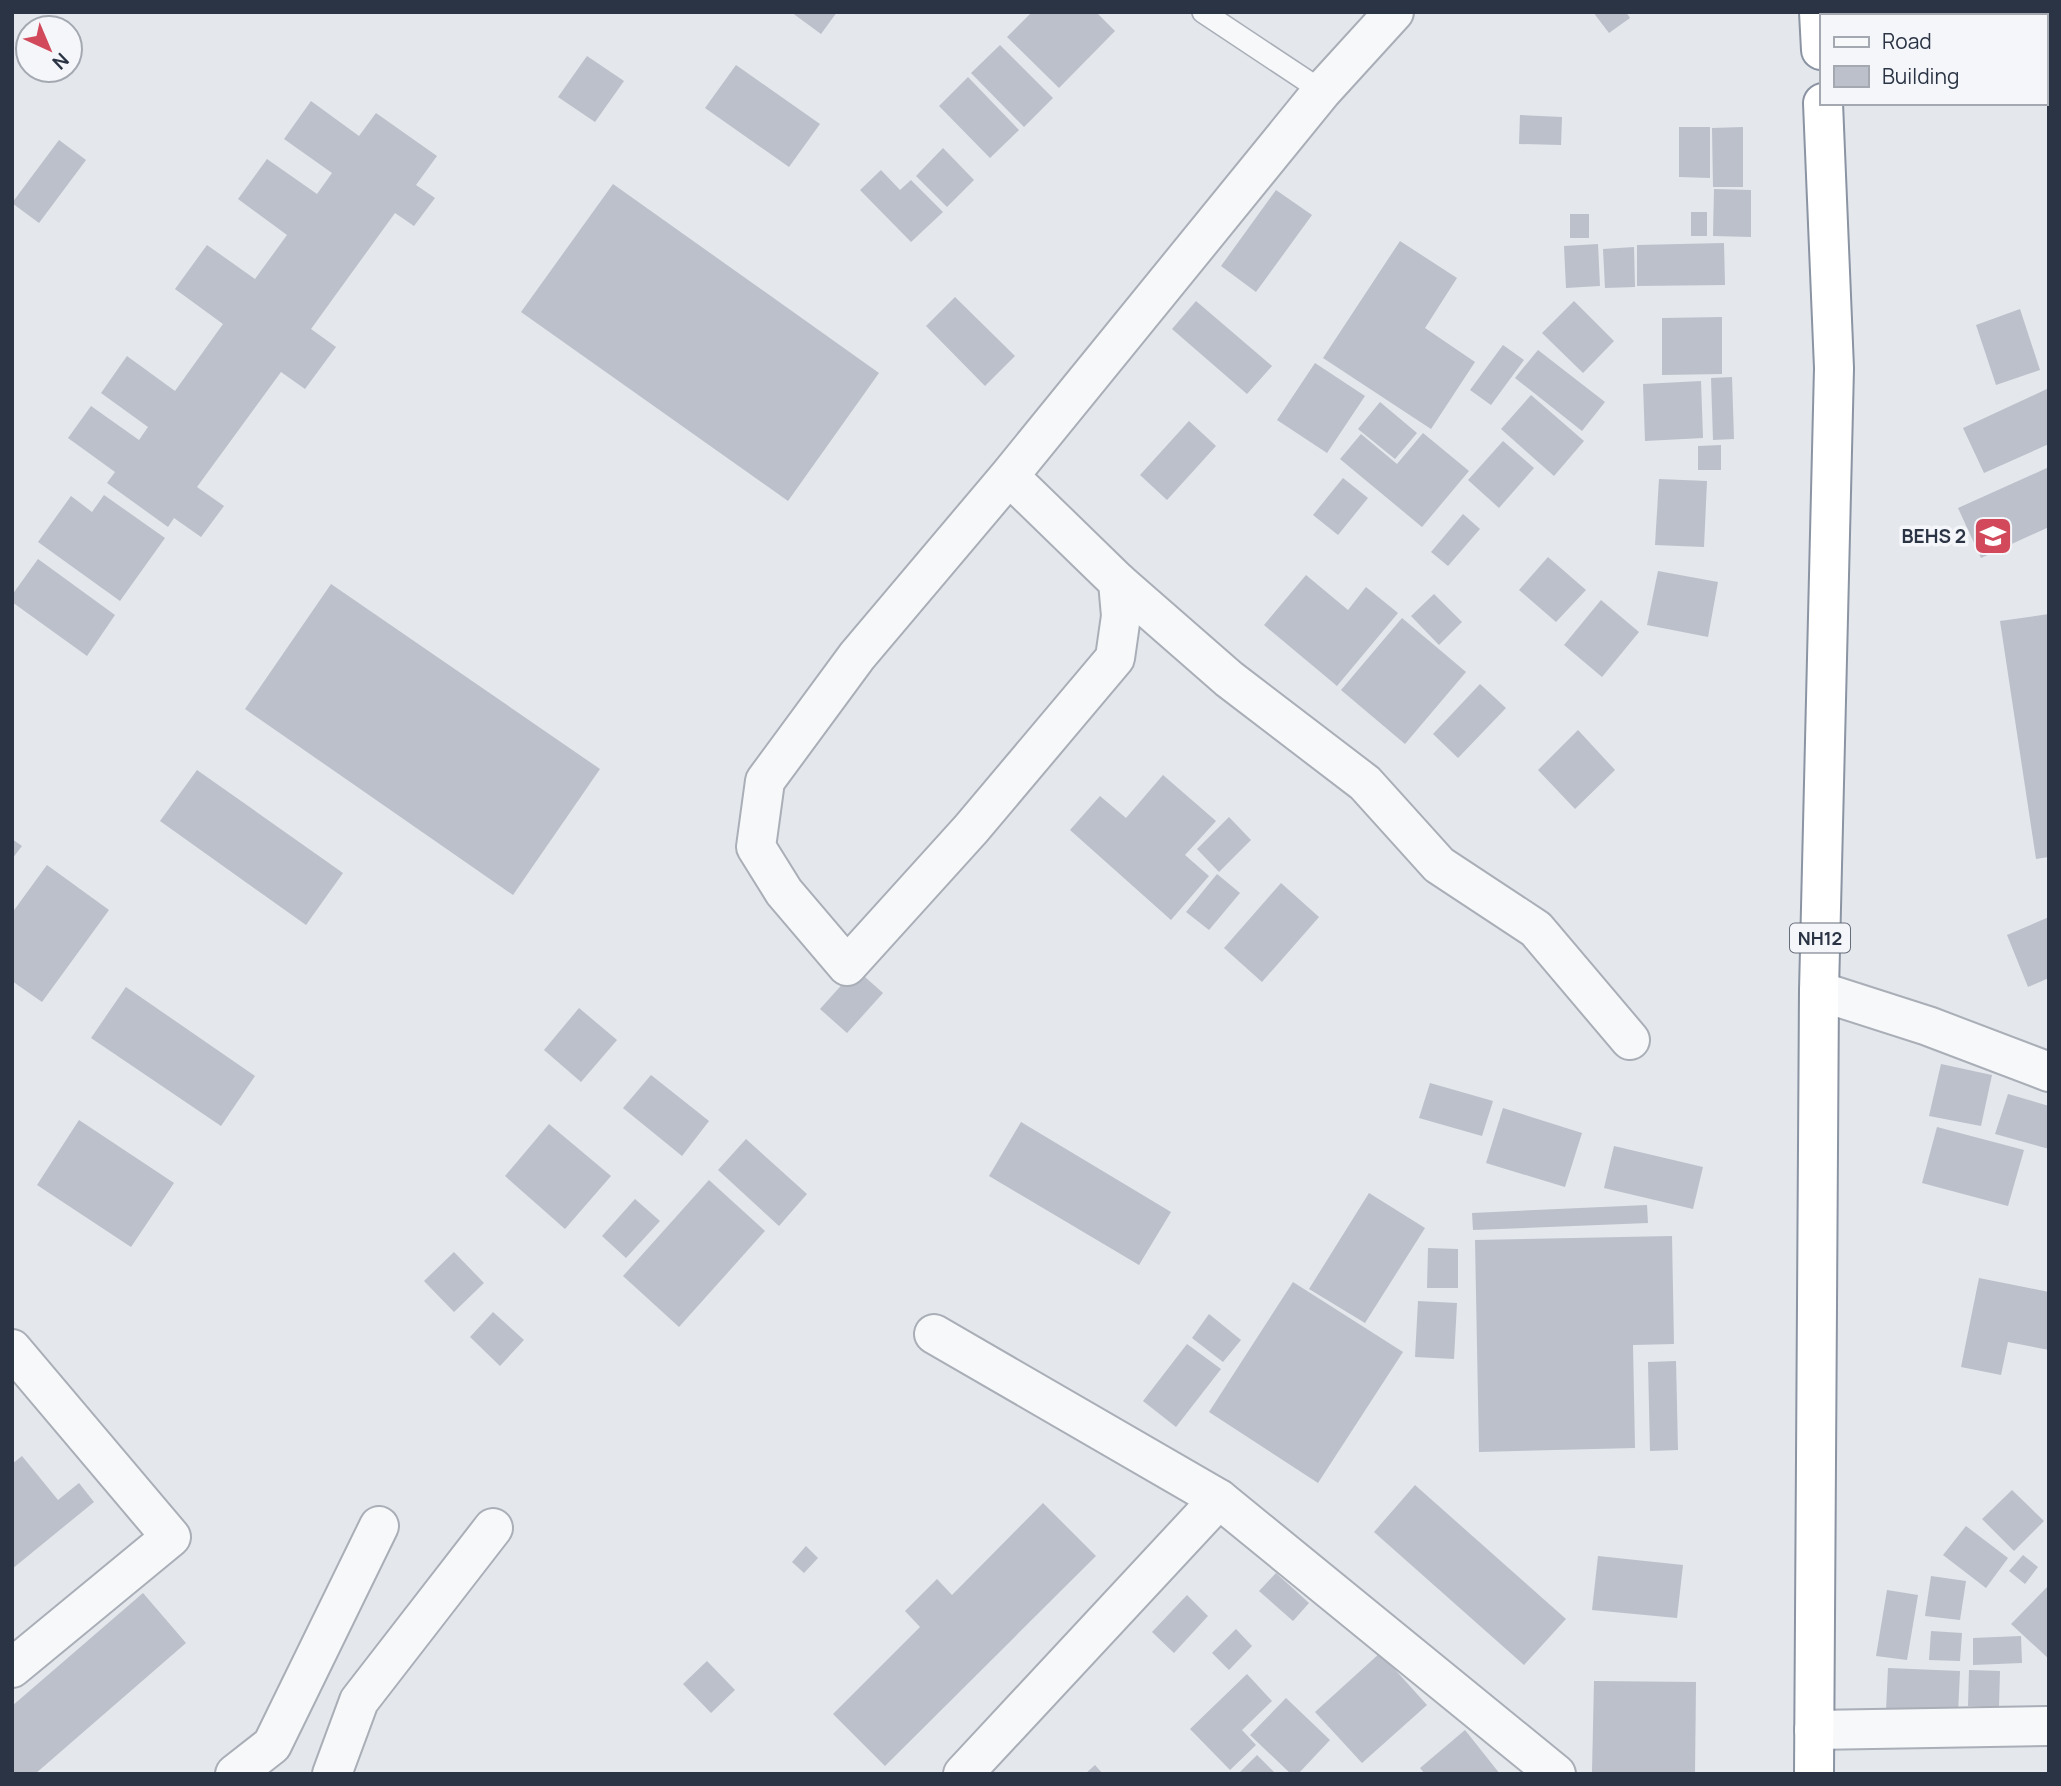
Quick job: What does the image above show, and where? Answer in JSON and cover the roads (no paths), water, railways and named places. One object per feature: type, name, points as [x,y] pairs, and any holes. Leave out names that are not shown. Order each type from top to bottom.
[{"type":"highway","points":[[1819,12],[1820,31]]},
{"type":"highway","name":"NH12","points":[[1814,1774],[1819,991],[1834,368],[1823,105]]},
{"type":"street","points":[[1118,582],[1121,616],[1115,658],[971,829],[847,966],[784,892],[756,847],[765,781],[857,656],[1009,476],[1322,91],[1394,12]]},
{"type":"street","points":[[1009,476],[1118,582],[1229,679],[1365,783],[1439,865],[1536,929],[1630,1040]]},
{"type":"street","points":[[1819,991],[1928,1026],[2049,1072]]},
{"type":"street","points":[[934,1334],[1219,1499],[1556,1774]]},
{"type":"street","points":[[12,1349],[171,1537],[12,1668]]},
{"type":"street","points":[[964,1773],[1219,1499]]},
{"type":"street","points":[[235,1774],[272,1745],[379,1527]]},
{"type":"street","points":[[332,1774],[359,1700],[494,1528]]},
{"type":"street","points":[[1814,1730],[2049,1726]]},
{"type":"lane","points":[[1203,12],[1224,19],[1322,91]]},
{"type":"place","name":"BEHS 2","points":[[1993,536]]}]
